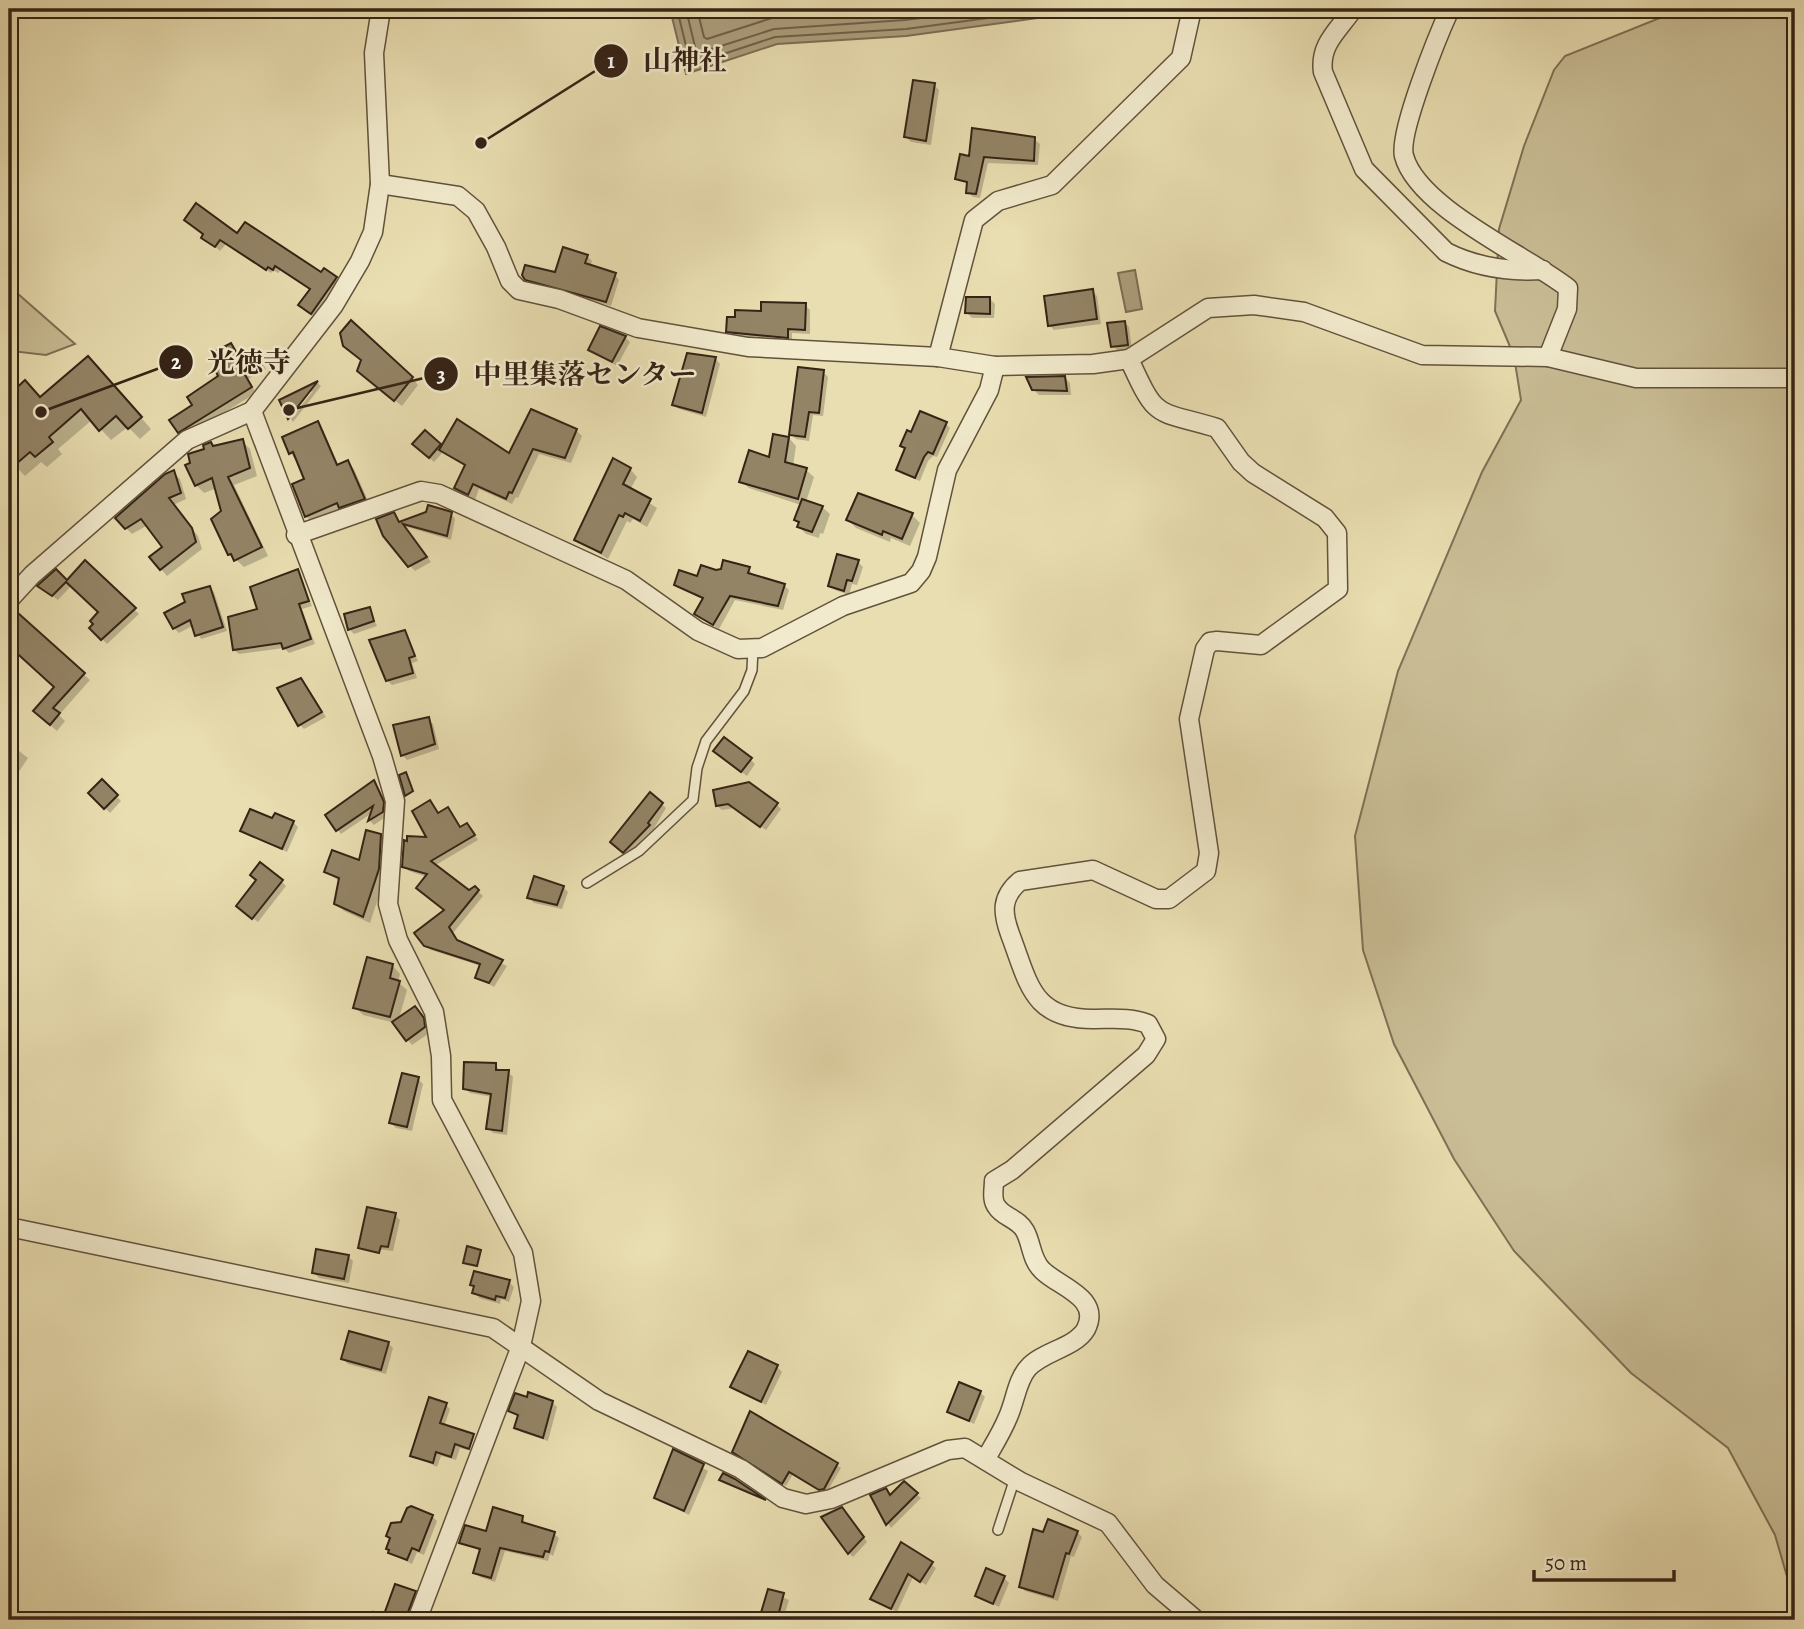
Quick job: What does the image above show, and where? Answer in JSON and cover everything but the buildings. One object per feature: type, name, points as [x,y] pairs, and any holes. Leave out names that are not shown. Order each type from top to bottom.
[{"type":"street","points":[[9,600],[32,575],[187,440],[252,411],[334,305],[360,261],[373,232],[380,184],[374,53],[381,9]]},
{"type":"street","points":[[938,357],[974,220],[998,201],[1052,185],[1181,58],[1192,9]]},
{"type":"street","points":[[1353,9],[1325,46],[1322,61],[1323,72],[1364,169],[1446,252],[1461,260],[1516,271],[1543,270]]},
{"type":"street","points":[[1450,9],[1420,85],[1403,154],[1414,176],[1449,211],[1568,288],[1567,309],[1548,357]]},
{"type":"street","points":[[380,184],[458,196],[476,211],[496,247],[510,281],[519,290],[559,299],[638,328],[748,347],[938,357],[995,366],[1093,364],[1129,359],[1208,308],[1254,306],[1304,312],[1422,355],[1548,357],[1636,379],[1795,378]]},
{"type":"street","points":[[985,1460],[1008,1419],[1025,1371],[1036,1360],[1077,1338],[1085,1330],[1088,1321],[1083,1301],[1072,1289],[1043,1271],[1034,1260],[1025,1229],[997,1208],[993,1199],[994,1181],[1012,1170],[1146,1055],[1156,1039],[1148,1024],[1135,1019],[1066,1018],[1039,1002],[1030,986],[1004,917],[1003,904],[1010,889],[1020,881],[1093,870],[1156,899],[1169,899],[1206,871],[1209,853],[1189,719],[1205,649],[1210,642],[1217,641],[1249,646],[1267,642],[1338,589],[1337,533],[1325,518],[1253,473],[1241,462],[1217,428],[1164,415],[1153,407],[1129,359]]},
{"type":"street","points":[[296,535],[421,491],[439,494],[626,580],[698,631],[738,649],[762,648],[843,606],[911,583],[927,557],[947,470],[989,390],[995,366]]},
{"type":"street","points":[[252,411],[296,535],[382,756],[395,802],[388,904],[398,940],[434,1012],[441,1056],[442,1100],[523,1253],[531,1301],[521,1346],[417,1620]]},
{"type":"street","points":[[9,1227],[493,1328],[599,1401],[741,1469],[783,1498],[806,1504],[831,1499],[948,1450],[965,1448],[1015,1478],[1108,1523],[1155,1585],[1196,1620]]},
{"type":"lane","points":[[587,883],[639,851],[693,800],[697,768],[706,741],[744,691],[752,670],[753,648]]},
{"type":"lane","points":[[998,1530],[1015,1478]]},
{"type":"shaded area","points":[[1682,9],[1795,9],[1795,1604],[1775,1535],[1728,1448],[1631,1373],[1514,1251],[1454,1159],[1394,1044],[1363,950],[1355,836],[1398,671],[1482,472],[1521,400],[1514,356],[1495,311],[1499,229],[1524,146],[1554,70],[1565,56]]},
{"type":"shaded area","points":[[9,286],[75,344],[46,355],[12,351],[9,355]]},
{"type":"water","points":[[670,9],[1067,9],[1067,14],[906,36],[777,44],[686,74]]},
{"type":"water","points":[[1135,270],[1142,309],[1126,312],[1118,273]]},
{"type":"place","name":"山神社","points":[[481,143]]},
{"type":"place","name":"中里集落センター","points":[[289,410]]},
{"type":"place","name":"光徳寺","points":[[41,412]]}]
